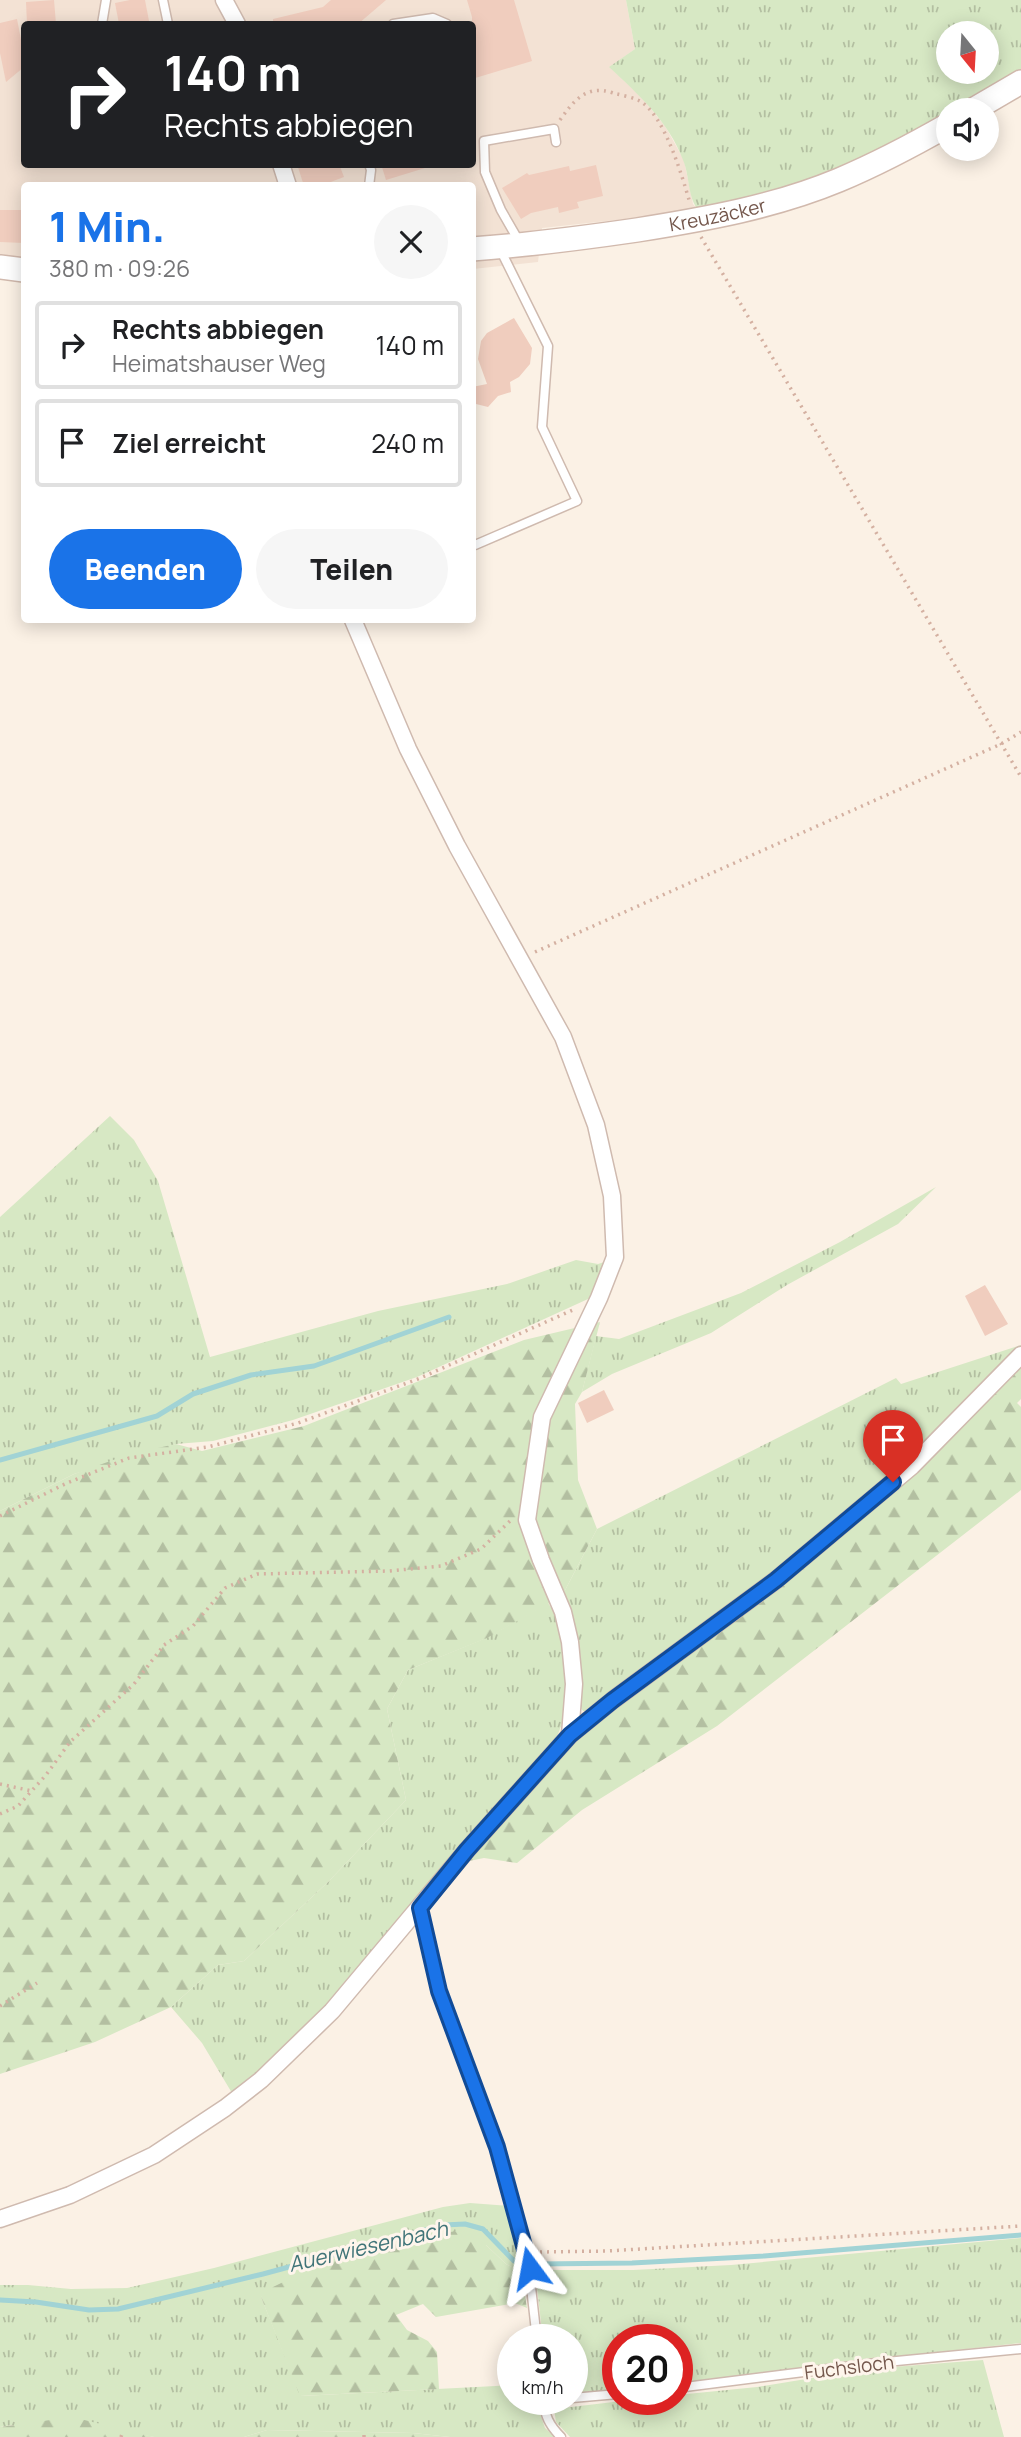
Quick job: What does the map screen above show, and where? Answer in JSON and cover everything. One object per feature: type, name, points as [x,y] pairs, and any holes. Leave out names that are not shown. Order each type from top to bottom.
[{"type":"street","points":[[225,0],[236,21]]},
{"type":"street","points":[[994,98],[1021,82]]},
{"type":"street","name":"Kreuzäcker","points":[[476,249],[510,247],[695,221],[744,211],[837,181],[936,132]]},
{"type":"street","points":[[0,267],[21,270]]},
{"type":"street","points":[[354,623],[408,749],[457,846],[563,1037],[596,1125],[612,1196],[615,1257],[600,1298],[542,1417],[527,1520],[563,1612],[570,1642],[574,1684],[570,1735]]},
{"type":"street","points":[[0,2219],[71,2195],[154,2155],[225,2108],[261,2080],[332,2011],[467,1850],[570,1735],[613,1700],[776,1580],[912,1466],[1021,1355]]},
{"type":"lane","points":[[102,21],[106,0]]},
{"type":"lane","points":[[163,0],[167,21]]},
{"type":"lane","points":[[413,21],[433,18],[440,21]]},
{"type":"lane","points":[[476,544],[577,501],[542,427],[548,346],[510,247],[501,210],[485,172],[484,141],[554,129],[556,142]]},
{"type":"lane","points":[[420,1908],[439,1991],[497,2147],[528,2254],[535,2324]]},
{"type":"lane","name":"Fuchsloch","points":[[693,2387],[876,2363],[1021,2349]]},
{"type":"lane","points":[[545,2415],[550,2426],[561,2437]]},
{"type":"path","points":[[554,129],[575,98],[603,90],[640,101],[659,122],[674,155],[702,239],[1021,778]]},
{"type":"path","points":[[520,958],[1001,744],[1021,732]]},
{"type":"path","points":[[0,1516],[67,1483],[129,1458],[208,1447],[299,1423],[418,1380],[600,1298]]},
{"type":"path","points":[[0,1814],[18,1806],[46,1775],[70,1742],[134,1684],[164,1645],[193,1626],[226,1588],[257,1574],[389,1571],[441,1566],[481,1549],[515,1516],[527,1520]]},
{"type":"path","points":[[0,1784],[32,1791]]},
{"type":"path","points":[[0,2006],[37,1983]]},
{"type":"path","points":[[528,2254],[1021,2227]]},
{"type":"shaded area","points":[[0,0],[626,0],[635,49],[610,67],[641,97],[665,126],[684,160],[693,204],[699,211],[542,228],[538,262],[476,269],[476,182],[21,182],[21,258],[0,254]]},
{"type":"green space","points":[[626,0],[1021,0],[1021,70],[978,98],[936,98],[936,122],[832,173],[759,198],[699,211],[692,199],[683,160],[670,133],[641,98],[609,67],[635,49]]},
{"type":"green space","points":[[110,1116],[134,1140],[158,1181],[210,1357],[378,1311],[507,1284],[576,1260],[598,1264],[611,1260],[599,1294],[417,1377],[293,1420],[213,1441],[176,1444],[74,1474],[0,1511],[0,1217]]},
{"type":"green space","points":[[936,1187],[898,1224],[787,1285],[711,1333],[612,1374],[582,1392],[596,1336],[619,1339],[741,1293],[840,1242]]},
{"type":"green space","points":[[600,1322],[582,1392],[575,1404],[578,1480],[597,1529],[562,1596],[487,1638],[408,1670],[387,1709],[406,1800],[329,1881],[244,1961],[218,1965],[171,2007],[95,2042],[0,2074],[0,1511],[74,1474],[130,1454],[176,1444],[202,1451],[304,1426],[524,1340]]},
{"type":"green space","points":[[1021,1345],[1021,1351],[905,1467],[832,1530],[593,1711],[583,1711],[578,1704],[562,1596],[597,1529],[896,1378],[901,1384]]},
{"type":"green space","points":[[1021,1365],[1021,1399],[1017,1403],[1021,1407],[1021,1490],[717,1726],[582,1810],[517,1863],[484,1858],[464,1862],[578,1738],[618,1705],[781,1587],[920,1470]]},
{"type":"green space","points":[[548,1603],[561,1622],[568,1647],[566,1713],[555,1742],[328,2005],[278,2055],[232,2093],[202,2043],[171,2007],[218,1965],[244,1961],[329,1881],[406,1800],[387,1709],[408,1670],[486,1638]]},
{"type":"green space","points":[[470,2203],[510,2206],[521,2246],[521,2272],[506,2264],[486,2245],[261,2297],[301,2396],[497,2386],[497,2415],[541,2415],[545,2428],[555,2437],[450,2437],[413,2433],[267,2430],[244,2437],[154,2437],[123,2431],[12,2425],[0,2427],[0,2285],[71,2289],[127,2288],[214,2268],[443,2207]]},
{"type":"green space","points":[[457,2231],[486,2245],[506,2264],[521,2272],[527,2308],[515,2303],[436,2317],[423,2304],[396,2315],[407,2330],[428,2341],[437,2352],[439,2389],[300,2396],[261,2297],[273,2287],[312,2268],[397,2240]]},
{"type":"green space","points":[[1021,2238],[1021,2343],[693,2383],[693,2324],[602,2324],[602,2391],[588,2393],[588,2324],[541,2324],[535,2270],[633,2270],[731,2265]]},
{"type":"green space","points":[[983,2360],[1004,2437],[570,2437],[556,2422],[555,2415],[588,2415],[588,2405],[602,2403],[602,2415],[693,2415],[693,2393],[757,2387],[867,2369]]},
{"type":"green space","points":[[72,2417],[154,2437],[0,2437],[0,2427]]},
{"type":"green space","points":[[267,2430],[413,2433],[450,2437],[244,2437]]},
{"type":"building","points":[[54,0],[56,21],[27,21],[26,2]]},
{"type":"building","points":[[145,0],[149,21],[118,21],[115,3]]},
{"type":"building","points":[[331,0],[386,0],[362,21],[273,21],[323,7]]},
{"type":"building","points":[[467,0],[514,0],[532,61],[476,78],[476,21],[472,21]]},
{"type":"building","points":[[17,19],[21,40],[21,70],[6,82],[0,53],[0,23]]},
{"type":"building","points":[[596,165],[603,196],[577,202],[579,208],[559,213],[558,207],[531,213],[521,219],[502,188],[527,173],[529,175],[569,166],[570,171]]},
{"type":"building","points":[[298,168],[341,168],[344,177],[331,182],[303,182]]},
{"type":"building","points":[[382,168],[425,168],[386,180]]},
{"type":"building","points":[[0,210],[21,210],[21,243],[0,242]]},
{"type":"building","points":[[514,318],[532,348],[530,364],[519,377],[510,382],[511,392],[498,396],[488,407],[476,404],[476,386],[487,384],[478,359],[481,341],[487,333]]},
{"type":"building","points":[[985,1285],[1008,1324],[985,1336],[965,1296]]},
{"type":"building","points":[[604,1390],[614,1410],[587,1423],[578,1403]]},
{"type":"waterway","points":[[0,1460],[157,1416],[193,1394],[251,1375],[314,1366],[449,1317]]},
{"type":"waterway","name":"Auerwiesenbach","points":[[0,2300],[89,2310],[118,2309],[263,2274],[444,2225],[465,2224],[483,2229],[514,2261],[537,2264],[632,2263],[764,2256],[1021,2235]]},
{"type":"route","points":[[530,2268],[497,2147],[439,1991],[420,1908],[467,1850],[570,1735],[613,1700],[776,1580],[893,1482]]}]
